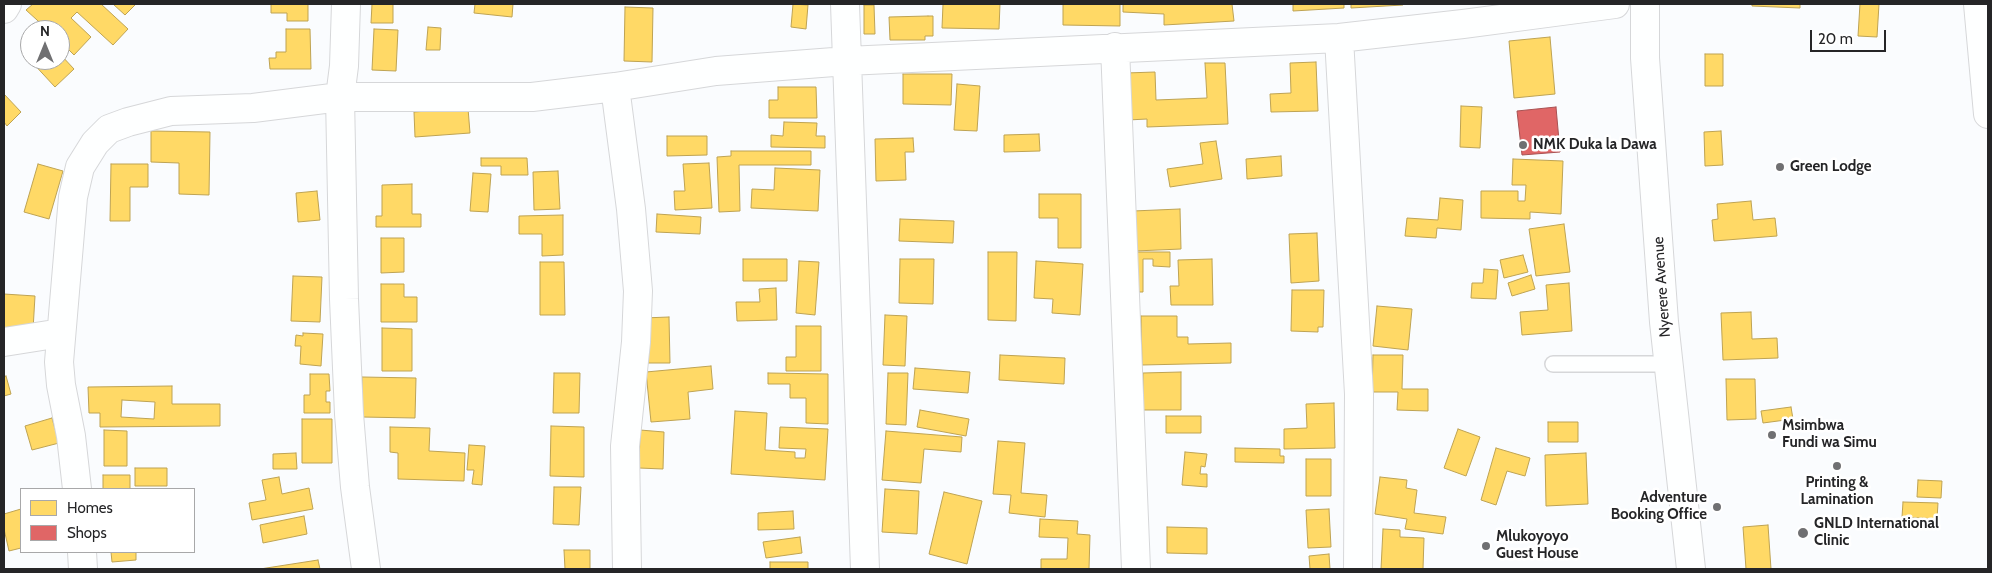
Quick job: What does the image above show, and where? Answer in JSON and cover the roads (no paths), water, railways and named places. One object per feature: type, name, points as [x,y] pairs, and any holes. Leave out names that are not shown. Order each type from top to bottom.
[{"type":"street","points":[[4,9],[7,4]]},
{"type":"street","points":[[346,4],[344,66],[340,97],[349,414],[355,487],[366,569]]},
{"type":"street","points":[[845,4],[865,569]]},
{"type":"street","points":[[77,488],[72,436],[61,385],[59,362],[73,197],[80,167],[95,142],[109,129],[128,122],[171,111],[253,108],[340,97],[532,97],[614,87],[716,71],[847,61],[1114,47],[1339,38],[1615,4]]},
{"type":"street","name":"Nyerere Avenue","points":[[1645,4],[1646,68],[1664,322],[1691,569]]},
{"type":"street","points":[[1978,4],[1988,114]]},
{"type":"street","points":[[1339,38],[1359,394],[1358,569]]},
{"type":"street","points":[[1114,47],[1136,569]]},
{"type":"street","points":[[614,87],[631,209],[638,292],[636,342],[625,446],[627,569]]},
{"type":"street","points":[[4,342],[61,333]]},
{"type":"street","points":[[82,553],[83,569]]},
{"type":"lane","points":[[1552,364],[1669,364]]},
{"type":"place","name":"NMK Duka la Dawa","points":[[1523,145]]},
{"type":"place","name":"Green Lodge","points":[[1780,167]]},
{"type":"place","name":"Msimbwa Fundi wa Simu","points":[[1772,435]]},
{"type":"place","name":"Printing & Lamination","points":[[1837,466]]},
{"type":"place","name":"Adventure Booking Office","points":[[1717,507]]},
{"type":"place","name":"GNLD International Clinic","points":[[1803,533]]},
{"type":"place","name":"Mlukoyoyo Guest House","points":[[1486,546]]}]
